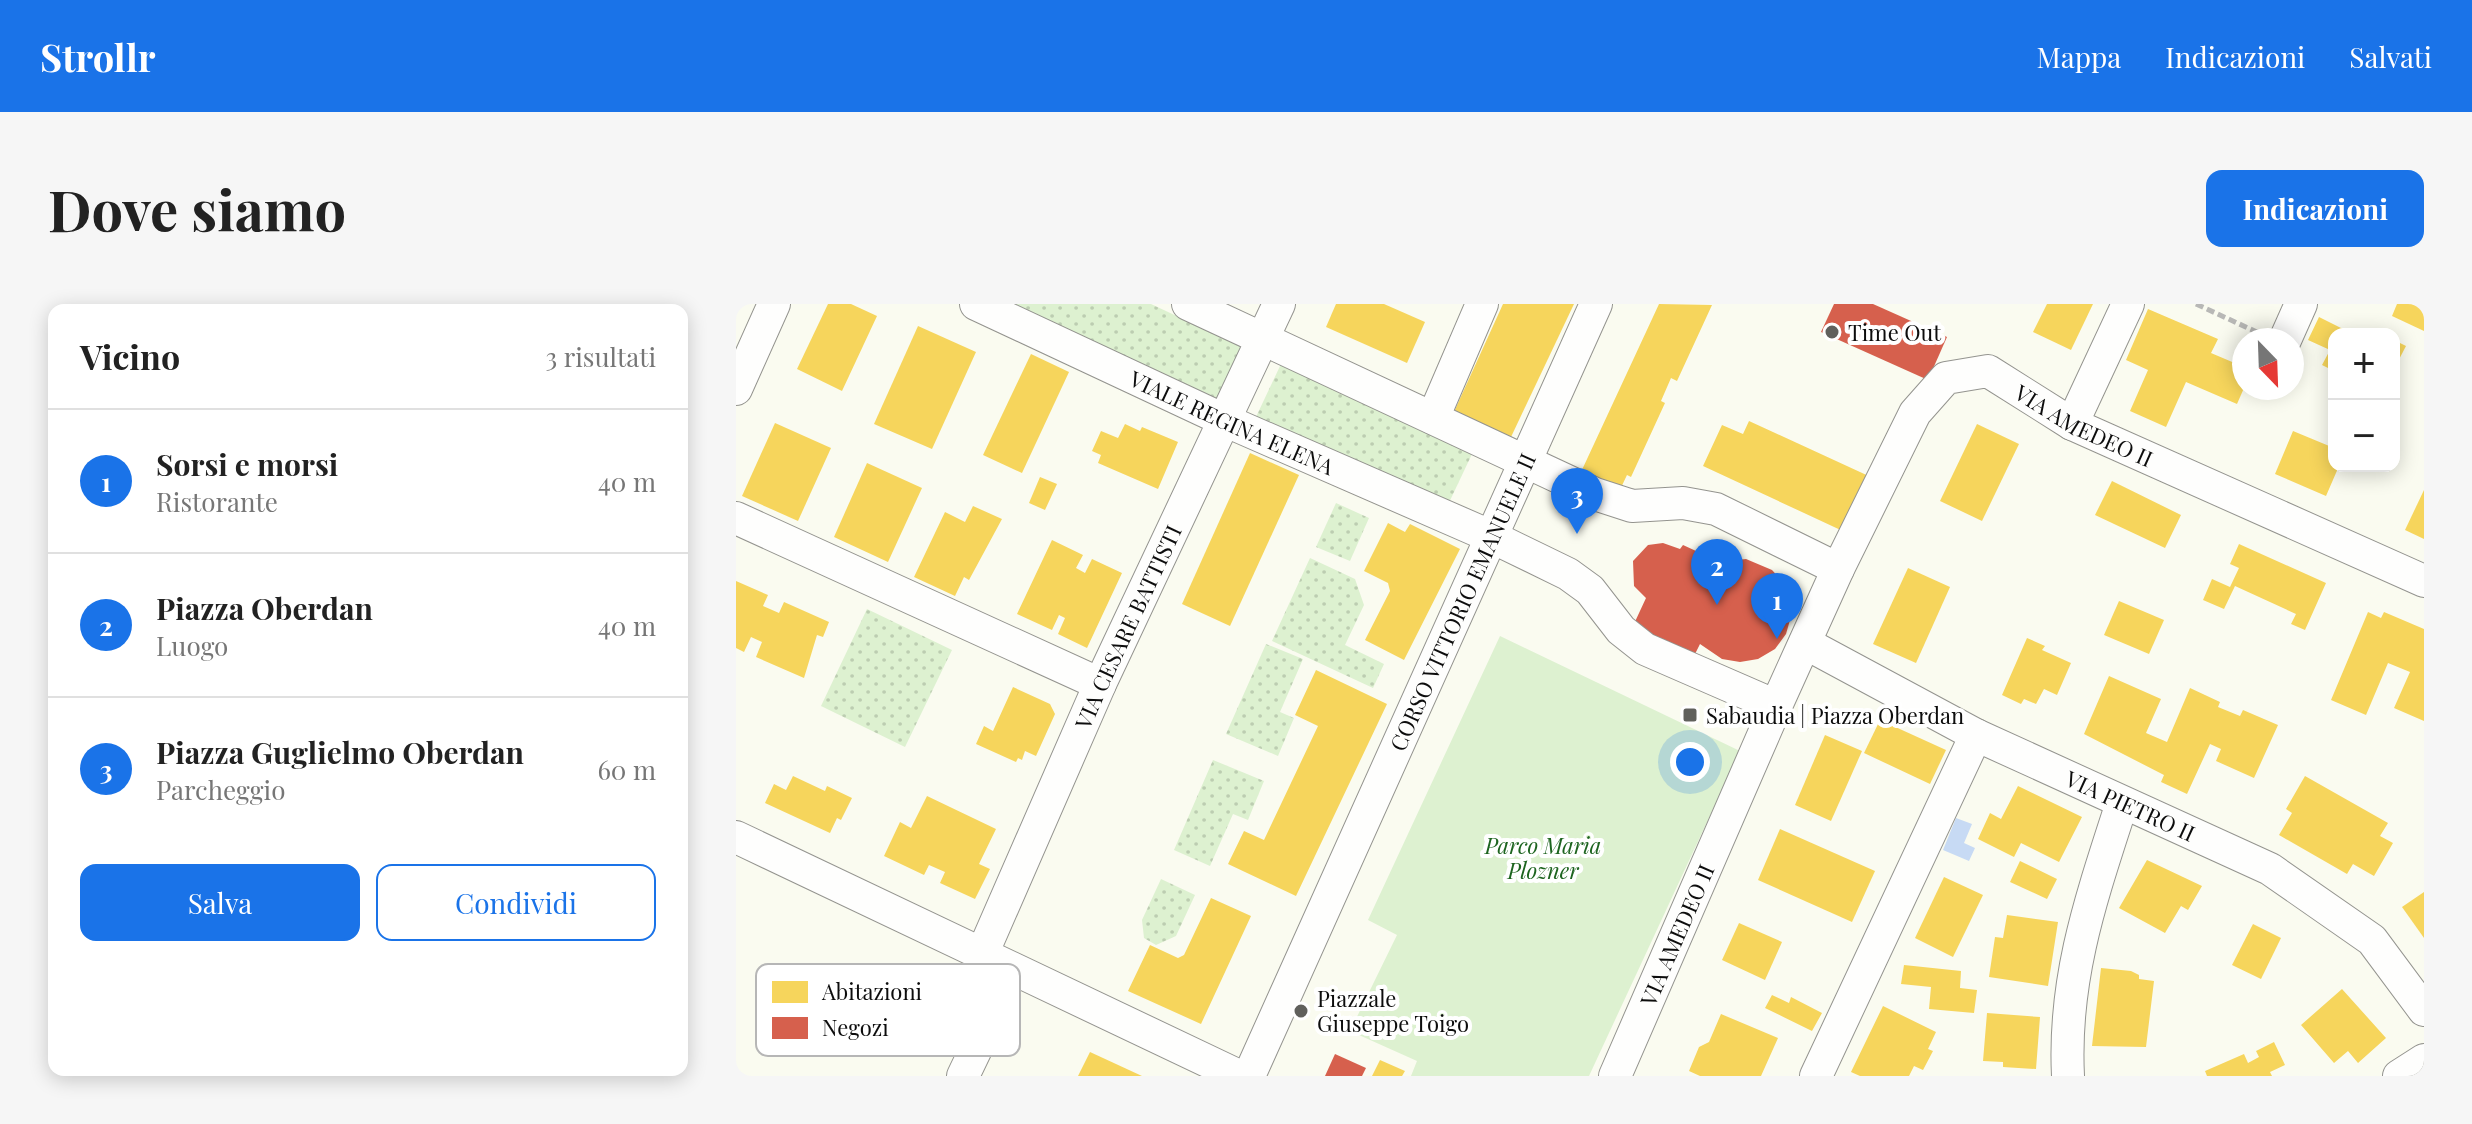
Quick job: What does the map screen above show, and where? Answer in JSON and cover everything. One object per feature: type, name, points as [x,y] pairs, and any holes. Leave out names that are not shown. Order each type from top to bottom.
[{"type":"street","points":[[736,389],[774,304]]},
{"type":"street","name":"VIALE REGINA ELENA","points":[[976,304],[1224,420],[1490,536],[1580,581],[1621,630],[1645,649],[1776,706]]},
{"type":"street","points":[[1188,304],[1622,504],[1683,503],[1716,509],[1838,569]]},
{"type":"street","name":"VIA CESARE BATTISTI","points":[[983,952],[1100,684],[1279,304]]},
{"type":"street","points":[[1433,418],[1482,304]]},
{"type":"street","name":"CORSO VITTORIO EMANUELE II","points":[[1249,1076],[1523,460],[1596,304]]},
{"type":"street","points":[[2072,424],[2128,304]]},
{"type":"street","points":[[2290,328],[2301,304]]},
{"type":"street","name":"VIA AMEDEO II","points":[[1615,1076],[1838,569],[1915,413],[1946,378],[1988,371],[2072,424],[2424,581]]},
{"type":"street","points":[[736,518],[1100,684]]},
{"type":"street","name":"VIA PIETRO II","points":[[1805,643],[1976,735],[2270,869],[2372,940],[2424,1010]]},
{"type":"street","points":[[1816,1076],[1976,735]]},
{"type":"street","points":[[2068,1076],[2065,1027],[2079,936],[2122,803]]},
{"type":"street","points":[[736,837],[1008,964]]},
{"type":"street","points":[[1020,970],[1239,1076]]},
{"type":"street","points":[[963,1076],[973,1056]]},
{"type":"street","points":[[2399,1076],[2424,1060]]},
{"type":"path","points":[[2196,304],[2247,328]]},
{"type":"green space","points":[[1012,304],[1151,304],[1249,350],[1224,402]]},
{"type":"green space","points":[[1281,364],[1472,454],[1446,509],[1255,419]]},
{"type":"green space","points":[[1336,503],[1369,518],[1350,561],[1316,547]]},
{"type":"green space","points":[[1310,558],[1355,579],[1364,605],[1345,645],[1384,664],[1373,688],[1272,641]]},
{"type":"green space","points":[[867,609],[952,650],[905,747],[821,706]]},
{"type":"green space","name":"Parco Maria Plozner","points":[[1500,636],[1740,751],[1589,1076],[1411,1076],[1417,1061],[1350,1031],[1397,935],[1368,920]]},
{"type":"green space","points":[[1266,644],[1303,659],[1280,712],[1294,718],[1278,756],[1226,734]]},
{"type":"green space","points":[[1213,760],[1264,781],[1248,820],[1233,814],[1210,866],[1174,850]]},
{"type":"green space","points":[[1161,879],[1195,895],[1176,936],[1156,945],[1144,938],[1142,920]]},
{"type":"water","points":[[1956,818],[1972,824],[1964,843],[1975,848],[1969,861],[1943,850]]},
{"type":"building: Abitazioni","points":[[828,304],[851,304],[877,316],[842,391],[797,369]]},
{"type":"building: Abitazioni","points":[[1336,304],[1384,304],[1425,322],[1407,363],[1326,327]]},
{"type":"building: Abitazioni","points":[[1503,304],[1574,304],[1511,437],[1453,414]]},
{"type":"building: Abitazioni","points":[[1659,304],[1712,305],[1677,381],[1671,378],[1661,401],[1665,403],[1631,477],[1627,475],[1618,494],[1581,472]]},
{"type":"building: Abitazioni","points":[[2047,304],[2093,304],[2071,350],[2033,332]]},
{"type":"building: Abitazioni","points":[[2397,304],[2424,304],[2424,331],[2392,316]]},
{"type":"building: Abitazioni","points":[[2148,309],[2218,339],[2211,353],[2232,362],[2232,400],[2239,400],[2237,404],[2186,382],[2166,427],[2130,411],[2148,370],[2126,360]]},
{"type":"building: Abitazioni","points":[[2319,317],[2341,328],[2328,328],[2328,349],[2308,340]]},
{"type":"building: Abitazioni","points":[[918,326],[976,352],[932,449],[874,424]]},
{"type":"building: Abitazioni","points":[[2400,343],[2406,346],[2400,358]]},
{"type":"building: Abitazioni","points":[[1031,354],[1069,372],[1022,473],[983,455]]},
{"type":"building: Abitazioni","points":[[2328,354],[2328,368],[2322,365]]},
{"type":"building: Abitazioni","points":[[1749,421],[1873,478],[1847,533],[1703,466],[1722,425],[1743,434]]},
{"type":"building: Abitazioni","points":[[775,423],[831,448],[798,521],[742,496]]},
{"type":"building: Abitazioni","points":[[1125,424],[1140,431],[1142,427],[1178,442],[1158,489],[1098,463],[1101,455],[1092,451],[1101,431],[1118,438]]},
{"type":"building: Abitazioni","points":[[1977,424],[2019,444],[1982,521],[1940,501]]},
{"type":"building: Abitazioni","points":[[2293,431],[2328,446],[2328,472],[2336,472],[2326,496],[2275,474]]},
{"type":"building: Abitazioni","points":[[1250,453],[1299,475],[1230,626],[1182,604]]},
{"type":"building: Abitazioni","points":[[867,463],[922,488],[888,562],[834,537]]},
{"type":"building: Abitazioni","points":[[1040,477],[1057,484],[1045,510],[1029,503]]},
{"type":"building: Abitazioni","points":[[2112,481],[2181,515],[2165,548],[2095,515]]},
{"type":"building: Abitazioni","points":[[2424,490],[2424,539],[2405,530]]},
{"type":"building: Abitazioni","points":[[973,506],[1002,519],[969,580],[964,577],[955,596],[914,577],[945,512],[965,522]]},
{"type":"building: Abitazioni","points":[[1388,523],[1405,532],[1410,524],[1460,549],[1404,660],[1365,640],[1390,591],[1388,583],[1364,571]]},
{"type":"building: Abitazioni","points":[[1052,540],[1083,555],[1076,568],[1085,573],[1092,559],[1122,573],[1087,648],[1058,634],[1065,618],[1059,615],[1052,630],[1017,614]]},
{"type":"building: Abitazioni","points":[[2239,544],[2326,583],[2305,630],[2291,624],[2296,614],[2235,586],[2224,609],[2203,600],[2212,579],[2230,587],[2239,568],[2230,564]]},
{"type":"building: Abitazioni","points":[[1908,568],[1950,587],[1916,663],[1873,644]]},
{"type":"building: Abitazioni","points":[[736,581],[768,595],[763,606],[779,613],[784,602],[829,622],[823,637],[817,635],[804,678],[756,657],[762,642],[751,637],[744,652],[736,648]]},
{"type":"building: Abitazioni","points":[[2119,601],[2164,620],[2149,654],[2104,635]]},
{"type":"building: Abitazioni","points":[[2368,612],[2381,618],[2384,612],[2424,629],[2424,721],[2394,708],[2410,672],[2388,663],[2366,715],[2331,700]]},
{"type":"building: Abitazioni","points":[[2027,638],[2045,646],[2042,650],[2071,663],[2057,695],[2044,689],[2036,704],[2024,699],[2021,704],[2002,695]]},
{"type":"building: Abitazioni","points":[[1316,670],[1387,704],[1296,896],[1228,864],[1244,831],[1264,840],[1318,726],[1295,715]]},
{"type":"building: Abitazioni","points":[[2109,676],[2161,699],[2146,733],[2167,742],[2190,688],[2220,702],[2218,707],[2240,716],[2243,710],[2278,725],[2254,778],[2216,761],[2221,749],[2210,744],[2187,794],[2161,782],[2164,775],[2084,734]]},
{"type":"building: Abitazioni","points":[[1013,687],[1050,704],[1055,714],[1036,756],[1025,751],[1022,760],[1018,758],[1016,762],[976,744],[984,726],[993,731]]},
{"type":"building: Abitazioni","points":[[1880,720],[1946,750],[1930,784],[1864,753]]},
{"type":"building: Abitazioni","points":[[1825,735],[1862,751],[1831,821],[1795,805]]},
{"type":"building: Abitazioni","points":[[793,776],[825,791],[827,786],[852,798],[830,833],[765,803],[774,784],[786,790]]},
{"type":"building: Abitazioni","points":[[2305,776],[2388,823],[2380,836],[2393,843],[2374,876],[2353,864],[2347,874],[2279,835],[2292,813],[2286,809]]},
{"type":"building: Abitazioni","points":[[2018,786],[2082,817],[2059,862],[2021,843],[2014,857],[1978,839],[1990,813],[2001,819]]},
{"type":"building: Abitazioni","points":[[927,796],[996,829],[979,864],[990,869],[975,899],[940,883],[945,872],[929,865],[924,875],[884,856],[900,822],[911,828]]},
{"type":"building: Abitazioni","points":[[1780,829],[1875,871],[1852,922],[1758,880]]},
{"type":"building: Abitazioni","points":[[2147,860],[2202,886],[2188,910],[2181,906],[2165,933],[2119,908]]},
{"type":"building: Abitazioni","points":[[2020,861],[2057,879],[2047,899],[2010,882]]},
{"type":"building: Abitazioni","points":[[1944,877],[1983,895],[1953,957],[1915,938]]},
{"type":"building: Abitazioni","points":[[2424,892],[2424,938],[2402,907]]},
{"type":"building: Abitazioni","points":[[1211,898],[1251,916],[1201,1024],[1128,991],[1150,945],[1178,958],[1184,955]]},
{"type":"building: Abitazioni","points":[[2007,915],[2058,922],[2048,986],[1989,977],[1995,937],[2003,938]]},
{"type":"building: Abitazioni","points":[[1739,923],[1782,942],[1765,980],[1722,960]]},
{"type":"building: Abitazioni","points":[[2253,924],[2281,938],[2261,979],[2232,965]]},
{"type":"building: Abitazioni","points":[[1904,965],[1961,971],[1960,988],[1977,990],[1974,1013],[1929,1009],[1931,987],[1901,984]]},
{"type":"building: Abitazioni","points":[[2101,968],[2131,971],[2139,975],[2139,979],[2154,981],[2146,1047],[2092,1046]]},
{"type":"building: Abitazioni","points":[[2342,989],[2386,1038],[2358,1063],[2348,1051],[2334,1063],[2301,1025]]},
{"type":"building: Abitazioni","points":[[1772,995],[1789,1003],[1791,997],[1822,1013],[1812,1031],[1765,1008]]},
{"type":"building: Abitazioni","points":[[1883,1006],[1936,1032],[1928,1049],[1933,1051],[1923,1070],[1914,1066],[1909,1076],[1860,1076],[1851,1072]]},
{"type":"building: Abitazioni","points":[[1987,1013],[2040,1017],[2036,1069],[2003,1067],[2003,1062],[1983,1061]]},
{"type":"building: Abitazioni","points":[[1721,1014],[1778,1038],[1761,1076],[1700,1076],[1689,1071],[1699,1047],[1709,1042]]},
{"type":"building: Abitazioni","points":[[2274,1042],[2285,1065],[2270,1072],[2272,1076],[2207,1076],[2205,1071],[2244,1054],[2248,1063],[2259,1057],[2256,1051]]},
{"type":"building: Abitazioni","points":[[1090,1052],[1142,1076],[1078,1076]]},
{"type":"building: Abitazioni","points":[[1380,1060],[1405,1071],[1402,1076],[1372,1076]]},
{"type":"building: Negozi","points":[[1834,304],[1873,304],[1947,337],[1928,380],[1821,332]]},
{"type":"building: Negozi","points":[[1663,543],[1680,549],[1683,545],[1720,562],[1746,559],[1772,570],[1784,583],[1792,613],[1786,634],[1775,649],[1758,659],[1740,662],[1722,659],[1700,644],[1695,654],[1633,626],[1646,598],[1634,586],[1633,561],[1648,545]]},
{"type":"building: Negozi","points":[[1335,1054],[1366,1068],[1362,1076],[1325,1076]]},
{"type":"place","name":"Time Out","points":[[1832,332]]},
{"type":"place","name":"Piazza Guglielmo Oberdan","points":[[1577,534]]},
{"type":"place","name":"Piazza Oberdan","points":[[1717,605]]},
{"type":"place","name":"Sorsi e morsi","points":[[1777,639]]},
{"type":"place","name":"Sabaudia | Piazza Oberdan","points":[[1690,715]]},
{"type":"place","name":"Piazzale Giuseppe Toigo","points":[[1301,1011]]}]
